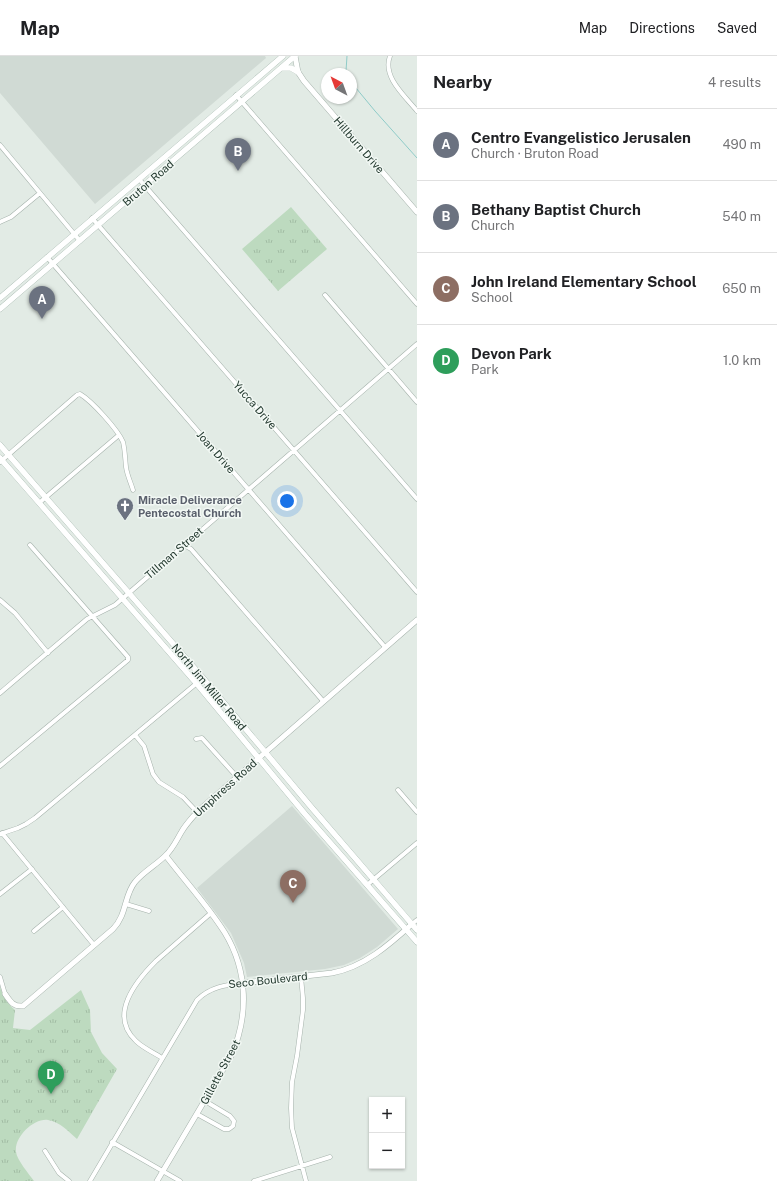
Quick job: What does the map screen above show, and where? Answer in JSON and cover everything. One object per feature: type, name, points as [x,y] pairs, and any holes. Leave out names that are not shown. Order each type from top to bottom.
[{"type":"main road","name":"Bruton Road","points":[[0,298],[283,56]]},
{"type":"main road","name":"Bruton Road","points":[[1,308],[295,56]]},
{"type":"main road","points":[[281,68],[291,68],[298,72]]},
{"type":"main road","points":[[166,155],[172,162]]},
{"type":"main road","name":"North Jim Miller Road","points":[[0,445],[203,678],[374,880],[415,922],[417,930]]},
{"type":"main road","name":"North Jim Miller Road","points":[[1,460],[197,684],[305,814],[417,942]]},
{"type":"main road","points":[[305,814],[312,808]]},
{"type":"street","name":"Hillburn Drive","points":[[295,56],[298,72],[304,81],[417,212]]},
{"type":"street","points":[[390,56],[388,62],[389,73],[397,87],[417,110]]},
{"type":"street","points":[[236,96],[417,304]]},
{"type":"street","points":[[0,145],[80,241]]},
{"type":"street","points":[[139,179],[417,499]]},
{"type":"street","points":[[0,222],[11,216],[40,193]]},
{"type":"street","name":"Yucca Drive","points":[[92,218],[417,592]]},
{"type":"street","name":"Joan Drive","points":[[47,257],[385,647]]},
{"type":"street","points":[[325,295],[417,402]]},
{"type":"street","name":"Tillman Street","points":[[0,693],[87,619],[112,607],[417,344]]},
{"type":"street","points":[[1,460],[80,394],[91,402],[119,435],[123,443],[126,468],[133,490]]},
{"type":"street","points":[[39,503],[119,435]]},
{"type":"street","points":[[0,766],[126,664],[128,660],[128,657],[30,545]]},
{"type":"street","points":[[184,545],[191,549],[323,701]]},
{"type":"street","points":[[0,600],[15,613],[48,653]]},
{"type":"street","name":"Umphress Road","points":[[5,994],[13,1005],[18,1007],[23,1006],[117,925],[134,882],[166,856],[172,849],[183,829],[197,812],[417,620]]},
{"type":"street","points":[[94,945],[1,833],[26,824],[136,735],[203,678]]},
{"type":"street","points":[[136,735],[144,746],[153,774],[159,782],[183,797],[197,812]]},
{"type":"street","points":[[196,739],[202,738],[236,777]]},
{"type":"street","points":[[398,790],[417,812]]},
{"type":"street","points":[[367,885],[417,843]]},
{"type":"street","name":"Gillette Street","points":[[158,1181],[231,1056],[243,1018],[243,983],[239,965],[230,943],[211,913],[166,856]]},
{"type":"street","points":[[0,894],[32,869]]},
{"type":"street","points":[[126,904],[149,911]]},
{"type":"street","points":[[34,931],[63,907]]},
{"type":"street","points":[[162,1058],[141,1045],[129,1033],[124,1015],[126,1002],[141,978],[152,965],[211,913]]},
{"type":"street","name":"Seco Boulevard","points":[[90,1181],[192,1006],[202,995],[223,985],[337,972],[367,960],[415,922]]},
{"type":"street","points":[[0,977],[5,994]]},
{"type":"street","points":[[301,977],[303,1010],[292,1082],[291,1108],[292,1128],[306,1181]]},
{"type":"street","points":[[197,1114],[224,1129],[229,1129],[233,1126],[234,1121],[230,1116],[205,1101]]},
{"type":"street","points":[[112,1142],[180,1181]]},
{"type":"street","points":[[45,1151],[59,1173],[69,1181]]},
{"type":"street","points":[[254,1181],[330,1157]]},
{"type":"shaded area","points":[[0,56],[265,56],[266,58],[95,204],[0,93]]},
{"type":"shaded area","points":[[292,806],[398,929],[377,947],[360,958],[344,965],[325,969],[247,977],[244,963],[231,933],[197,888]]},
{"type":"green space","points":[[291,207],[327,249],[278,291],[242,249]]},
{"type":"green space","points":[[0,987],[2,994],[15,1010],[13,1028],[30,1030],[81,990],[90,1010],[91,1032],[102,1053],[117,1069],[77,1139],[60,1125],[52,1121],[43,1120],[31,1125],[18,1140],[16,1146],[17,1155],[34,1181],[0,1181]]},
{"type":"waterway","points":[[346,68],[347,56]]},
{"type":"waterway","points":[[357,89],[417,158]]},
{"type":"place","name":"Bethany Baptist Church","points":[[238,171]]},
{"type":"place","name":"Centro Evangelistico Jerusalen","points":[[42,319]]},
{"type":"place","name":"Miracle Deliverance Pentecostal Church","points":[[125,521]]},
{"type":"place","name":"John Ireland Elementary School","points":[[293,903]]},
{"type":"place","name":"Devon Park","points":[[51,1094]]}]
